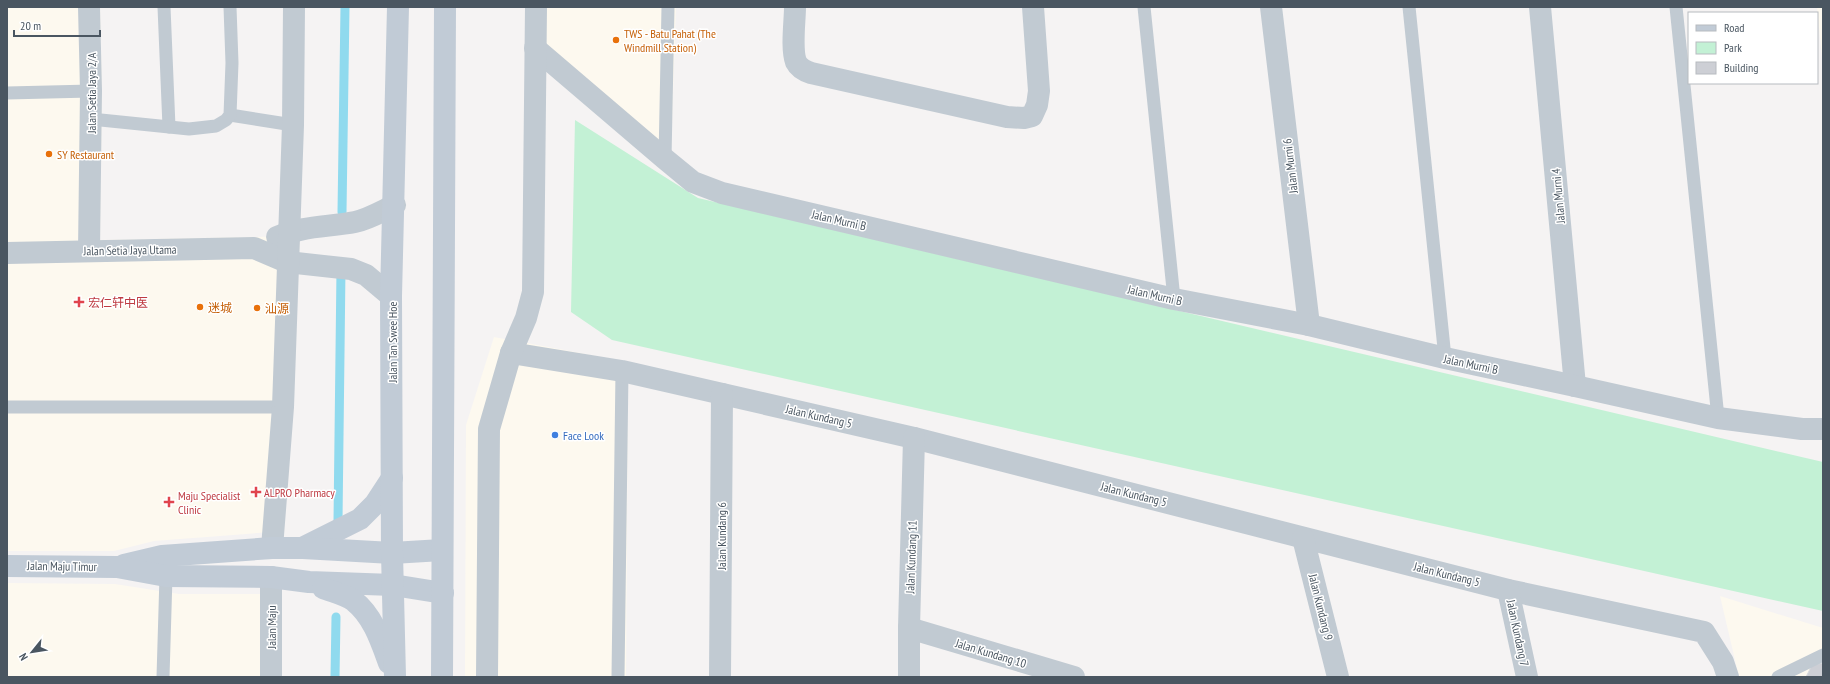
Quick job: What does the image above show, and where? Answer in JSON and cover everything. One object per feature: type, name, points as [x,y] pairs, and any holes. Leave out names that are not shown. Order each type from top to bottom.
[{"type":"main road","name":"Jalan Tan Swee Hoe","points":[[395,677],[392,553],[392,296],[398,7]]},
{"type":"main road","points":[[442,677],[445,7]]},
{"type":"main road","points":[[303,548],[360,519],[375,504],[392,478]]},
{"type":"main road","points":[[117,567],[162,556],[272,548],[303,548],[392,553],[442,550]]},
{"type":"main road","name":"Jalan Maju Timur","points":[[7,566],[117,567]]},
{"type":"main road","points":[[117,567],[166,576],[271,577],[310,582],[393,586],[443,593]]},
{"type":"main road","points":[[310,582],[353,601],[366,613],[378,634],[395,677]]},
{"type":"street","name":"Jalan Setia Jaya 2/A","points":[[89,251],[92,91],[90,7]]},
{"type":"street","points":[[272,548],[283,407],[293,125],[294,7]]},
{"type":"street","points":[[487,677],[489,429],[511,353],[526,318],[533,292],[536,7]]},
{"type":"street","points":[[795,7],[794,50],[796,61],[800,67],[811,73],[1007,117],[1024,118],[1032,116],[1037,105],[1039,92],[1034,7]]},
{"type":"street","name":"Jalan Murni 6","points":[[1271,7],[1309,325]]},
{"type":"street","name":"Jalan Murni 4","points":[[1540,7],[1575,386]]},
{"type":"street","name":"Jalan Murni B","points":[[535,48],[694,182],[722,193],[1174,299],[1309,325],[1445,358],[1718,418],[1802,429],[1823,430]]},
{"type":"street","points":[[254,248],[289,231],[355,222],[368,218],[395,205]]},
{"type":"street","points":[[254,248],[287,262],[351,269],[366,274],[392,296]]},
{"type":"street","name":"Jalan Setia Jaya Utama","points":[[7,253],[254,248]]},
{"type":"street","name":"Jalan Kundang 5","points":[[511,353],[622,370],[914,438],[1508,590],[1704,632],[1724,662],[1728,677]]},
{"type":"street","name":"Jalan Kundang 6","points":[[720,677],[722,394]]},
{"type":"street","name":"Jalan Kundang 11","points":[[909,677],[914,438]]},
{"type":"street","name":"Jalan Kundang 9","points":[[1303,538],[1338,677]]},
{"type":"street","name":"Jalan Maju","points":[[271,577],[271,677]]},
{"type":"street","name":"Jalan Kundang 7","points":[[1508,590],[1527,677]]},
{"type":"street","name":"Jalan Kundang 10","points":[[909,628],[1074,677]]},
{"type":"lane","points":[[164,7],[169,127]]},
{"type":"lane","points":[[91,119],[189,129],[216,126],[226,120],[230,114],[232,63],[230,7]]},
{"type":"lane","points":[[665,159],[668,7]]},
{"type":"lane","points":[[1144,7],[1174,299]]},
{"type":"lane","points":[[1409,7],[1445,358]]},
{"type":"lane","points":[[1676,7],[1718,418]]},
{"type":"lane","points":[[7,93],[92,91]]},
{"type":"lane","points":[[230,114],[293,125]]},
{"type":"lane","points":[[618,677],[622,370]]},
{"type":"lane","points":[[7,407],[283,407]]},
{"type":"lane","points":[[163,677],[166,576]]},
{"type":"lane","points":[[1778,677],[1823,655]]},
{"type":"shaded area","points":[[7,7],[100,7],[102,93],[100,240],[300,236],[284,531],[154,541],[114,551],[7,551]]},
{"type":"shaded area","points":[[527,7],[676,7],[671,153],[526,54]]},
{"type":"shaded area","points":[[1817,7],[1823,7],[1823,68],[1818,12]]},
{"type":"shaded area","points":[[494,337],[628,362],[626,677],[465,677],[466,425]]},
{"type":"shaded area","points":[[7,583],[115,584],[179,594],[280,594],[280,677],[7,677]]},
{"type":"shaded area","points":[[1720,596],[1823,628],[1823,677],[1739,677]]},
{"type":"green space","points":[[575,120],[698,198],[1823,462],[1823,611],[612,340],[571,312]]},
{"type":"building","points":[[1823,663],[1823,677],[1806,677],[1812,665]]},
{"type":"waterway","points":[[342,212],[345,7]]},
{"type":"waterway","points":[[338,521],[341,269]]},
{"type":"waterway","points":[[335,677],[336,617]]},
{"type":"place","name":"TWS - Batu Pahat (The Windmill Station)","points":[[616,40]]},
{"type":"place","name":"SY Restaurant","points":[[49,154]]},
{"type":"place","name":"宏仁轩中医","points":[[79,302]]},
{"type":"place","name":"迷城","points":[[200,307]]},
{"type":"place","name":"汕源","points":[[257,308]]},
{"type":"place","name":"Face Look","points":[[555,435]]},
{"type":"place","name":"ALPRO Pharmacy","points":[[256,492]]},
{"type":"place","name":"Maju Specialist Clinic","points":[[169,502]]}]
